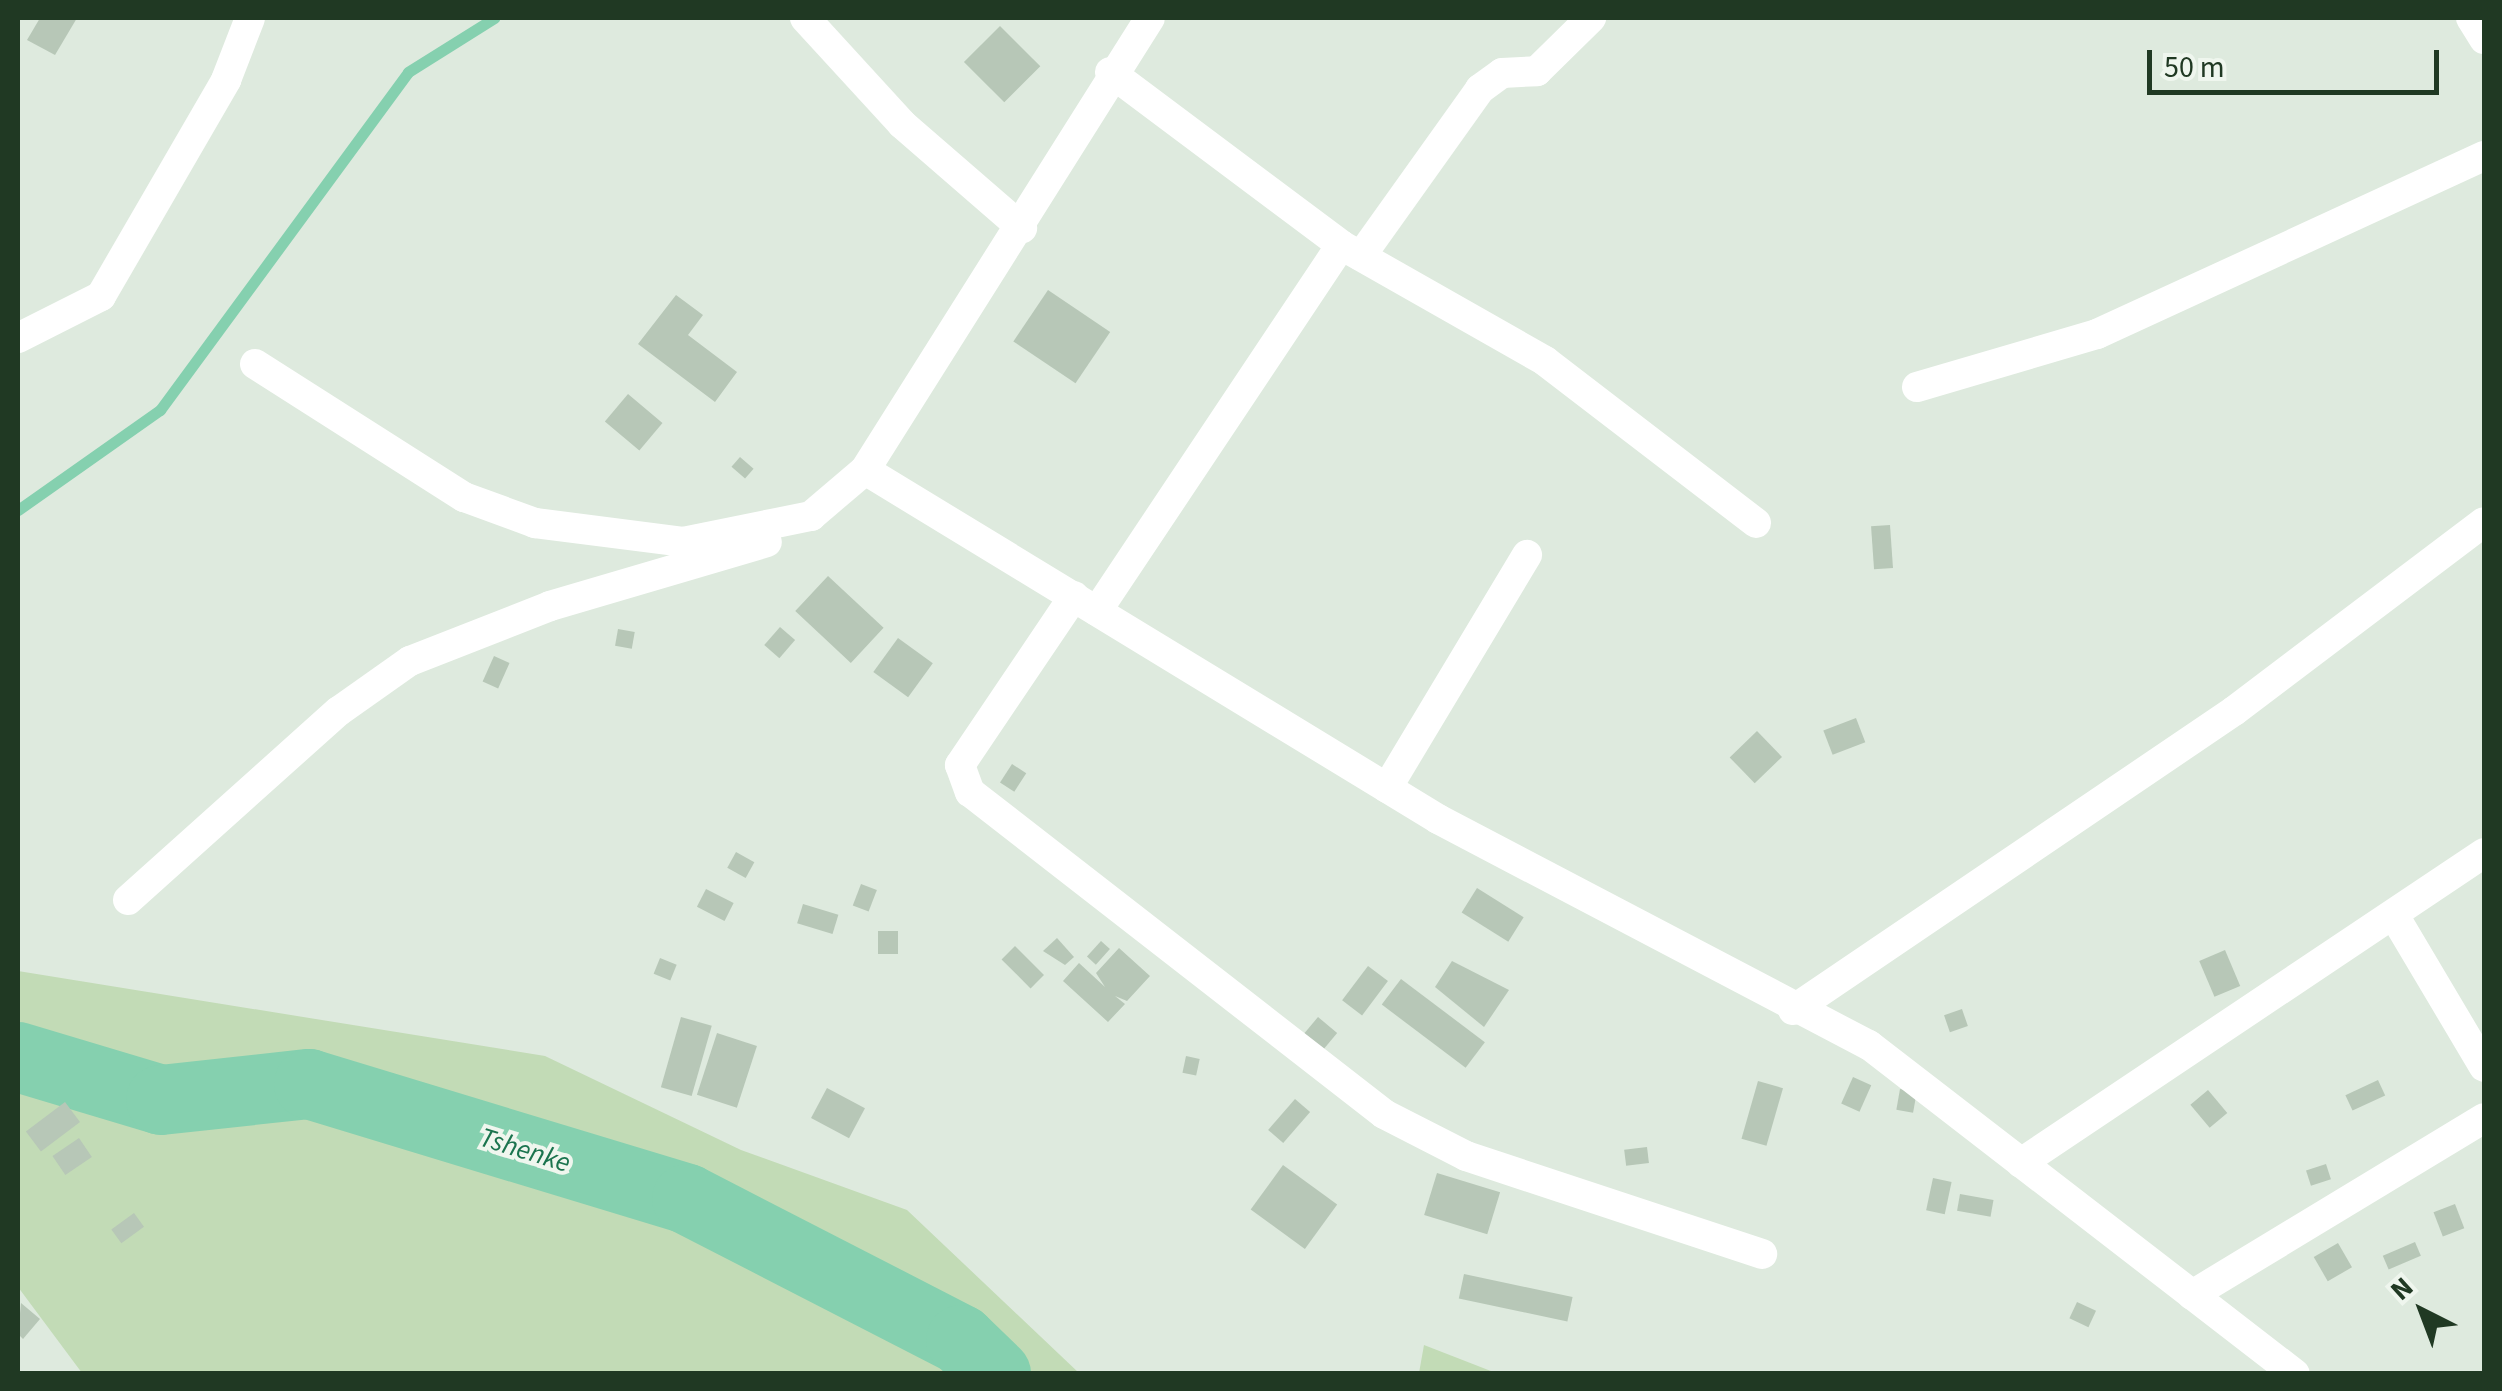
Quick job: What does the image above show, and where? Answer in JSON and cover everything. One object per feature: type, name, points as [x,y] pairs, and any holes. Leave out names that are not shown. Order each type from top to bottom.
[{"type":"street","points":[[18,338],[101,296],[226,80],[250,18]]},
{"type":"street","points":[[805,18],[902,124],[1022,228]]},
{"type":"street","points":[[128,900],[339,711],[410,661],[550,606],[743,552],[812,516],[866,470],[1022,228],[1110,72],[1150,18]]},
{"type":"street","points":[[1591,18],[1537,71],[1502,74],[1480,89],[1351,250],[960,765],[970,792],[1384,1114],[1481,1161],[1762,1254]]},
{"type":"street","points":[[2471,18],[2484,39]]},
{"type":"street","points":[[1110,72],[1351,250],[1545,361],[1756,523]]},
{"type":"street","points":[[1917,387],[2098,334],[2484,156]]},
{"type":"street","points":[[255,364],[464,497],[535,523],[683,542],[812,516]]},
{"type":"street","points":[[866,470],[1388,788],[1793,1010],[1868,1045],[2295,1374]]},
{"type":"street","points":[[1793,1010],[2234,711],[2484,522]]},
{"type":"street","points":[[1388,788],[1527,556]]},
{"type":"street","points":[[2021,1163],[2395,917],[2484,853]]},
{"type":"street","points":[[2395,917],[2484,1067]]},
{"type":"street","points":[[2192,1295],[2484,1118]]},
{"type":"green space","points":[[18,971],[545,1056],[741,1150],[907,1210],[1079,1373],[82,1373],[18,1287]]},
{"type":"green space","points":[[1424,1345],[1496,1373],[1419,1373]]},
{"type":"building","points":[[40,18],[77,18],[55,55],[27,40]]},
{"type":"building","points":[[1000,26],[1040,66],[1004,102],[964,62]]},
{"type":"building","points":[[1048,290],[1110,332],[1076,383],[1013,341]]},
{"type":"building","points":[[676,295],[703,315],[688,335],[737,372],[715,402],[638,344]]},
{"type":"building","points":[[628,394],[662,423],[639,451],[605,422]]},
{"type":"building","points":[[740,457],[754,469],[745,479],[731,467]]},
{"type":"building","points":[[1890,525],[1893,568],[1874,569],[1871,526]]},
{"type":"building","points":[[828,576],[884,628],[851,663],[795,611]]},
{"type":"building","points":[[780,627],[795,640],[779,658],[764,645]]},
{"type":"building","points":[[618,629],[635,632],[632,649],[615,646]]},
{"type":"building","points":[[898,638],[933,663],[908,697],[873,672]]},
{"type":"building","points":[[494,656],[510,663],[498,688],[483,682]]},
{"type":"building","points":[[1856,718],[1865,742],[1833,755],[1823,731]]},
{"type":"building","points":[[1757,731],[1782,757],[1755,783],[1730,757]]},
{"type":"building","points":[[1012,764],[1026,773],[1014,792],[1000,782]]},
{"type":"building","points":[[736,852],[754,862],[746,878],[727,868]]},
{"type":"building","points":[[861,884],[877,890],[869,912],[853,905]]},
{"type":"building","points":[[1477,888],[1524,917],[1508,942],[1462,913]]},
{"type":"building","points":[[706,889],[734,903],[725,921],[697,907]]},
{"type":"building","points":[[803,904],[838,915],[833,934],[797,923]]},
{"type":"building","points":[[878,931],[898,931],[898,954],[878,954]]},
{"type":"building","points":[[1057,938],[1074,957],[1065,965],[1043,951]]},
{"type":"building","points":[[1101,941],[1110,949],[1096,965],[1087,957]]},
{"type":"building","points":[[1015,946],[1044,975],[1031,988],[1002,959]]},
{"type":"building","points":[[1119,948],[1150,976],[1127,1001],[1115,996],[1125,1004],[1108,1022],[1063,981],[1079,963],[1105,987],[1096,973]]},
{"type":"building","points":[[2225,950],[2240,986],[2214,997],[2199,961]]},
{"type":"building","points":[[660,958],[677,965],[670,981],[654,974]]},
{"type":"building","points":[[1452,961],[1509,990],[1484,1027],[1435,987]]},
{"type":"building","points":[[1368,966],[1388,981],[1362,1015],[1342,1000]]},
{"type":"building","points":[[1401,979],[1485,1042],[1466,1068],[1382,1005]]},
{"type":"building","points":[[1962,1009],[1968,1026],[1950,1032],[1944,1015]]},
{"type":"building","points":[[681,1017],[712,1026],[692,1096],[661,1087]]},
{"type":"building","points":[[1318,1017],[1337,1033],[1320,1053],[1301,1037]]},
{"type":"building","points":[[717,1033],[757,1046],[737,1108],[697,1095]]},
{"type":"building","points":[[1186,1056],[1200,1059],[1196,1076],[1182,1073]]},
{"type":"building","points":[[1853,1077],[1871,1085],[1859,1112],[1841,1103]]},
{"type":"building","points":[[2378,1080],[2385,1095],[2353,1111],[2345,1095]]},
{"type":"building","points":[[1758,1081],[1783,1088],[1766,1146],[1741,1139]]},
{"type":"building","points":[[827,1088],[865,1108],[849,1138],[811,1118]]},
{"type":"building","points":[[1900,1089],[1917,1092],[1913,1113],[1896,1110]]},
{"type":"building","points":[[2208,1090],[2227,1113],[2210,1128],[2190,1105]]},
{"type":"building","points":[[1295,1099],[1310,1112],[1283,1143],[1268,1130]]},
{"type":"building","points":[[65,1102],[80,1122],[41,1151],[26,1131]]},
{"type":"building","points":[[79,1138],[92,1157],[65,1175],[52,1156]]},
{"type":"building","points":[[1647,1147],[1649,1163],[1626,1166],[1624,1150]]},
{"type":"building","points":[[2326,1164],[2331,1179],[2311,1186],[2306,1170]]},
{"type":"building","points":[[1283,1165],[1337,1204],[1305,1249],[1251,1209]]},
{"type":"building","points":[[1437,1173],[1500,1192],[1487,1234],[1424,1215]]},
{"type":"building","points":[[1933,1178],[1952,1182],[1945,1214],[1926,1210]]},
{"type":"building","points":[[1960,1194],[1993,1200],[1991,1217],[1957,1211]]},
{"type":"building","points":[[2455,1204],[2464,1228],[2443,1237],[2434,1212]]},
{"type":"building","points":[[134,1213],[144,1227],[121,1243],[111,1229]]},
{"type":"building","points":[[2415,1242],[2421,1256],[2389,1269],[2383,1256]]},
{"type":"building","points":[[2338,1243],[2352,1267],[2328,1281],[2314,1257]]},
{"type":"building","points":[[1464,1274],[1573,1297],[1567,1322],[1459,1298]]},
{"type":"building","points":[[2077,1302],[2096,1311],[2088,1327],[2069,1318]]},
{"type":"building","points":[[21,1303],[40,1319],[23,1339],[18,1334]]},
{"type":"waterway","points":[[18,510],[160,410],[408,72],[494,18]]},
{"type":"waterway","name":"Tshenke","points":[[18,1057],[161,1100],[309,1084],[687,1199],[961,1340],[996,1374]]}]
